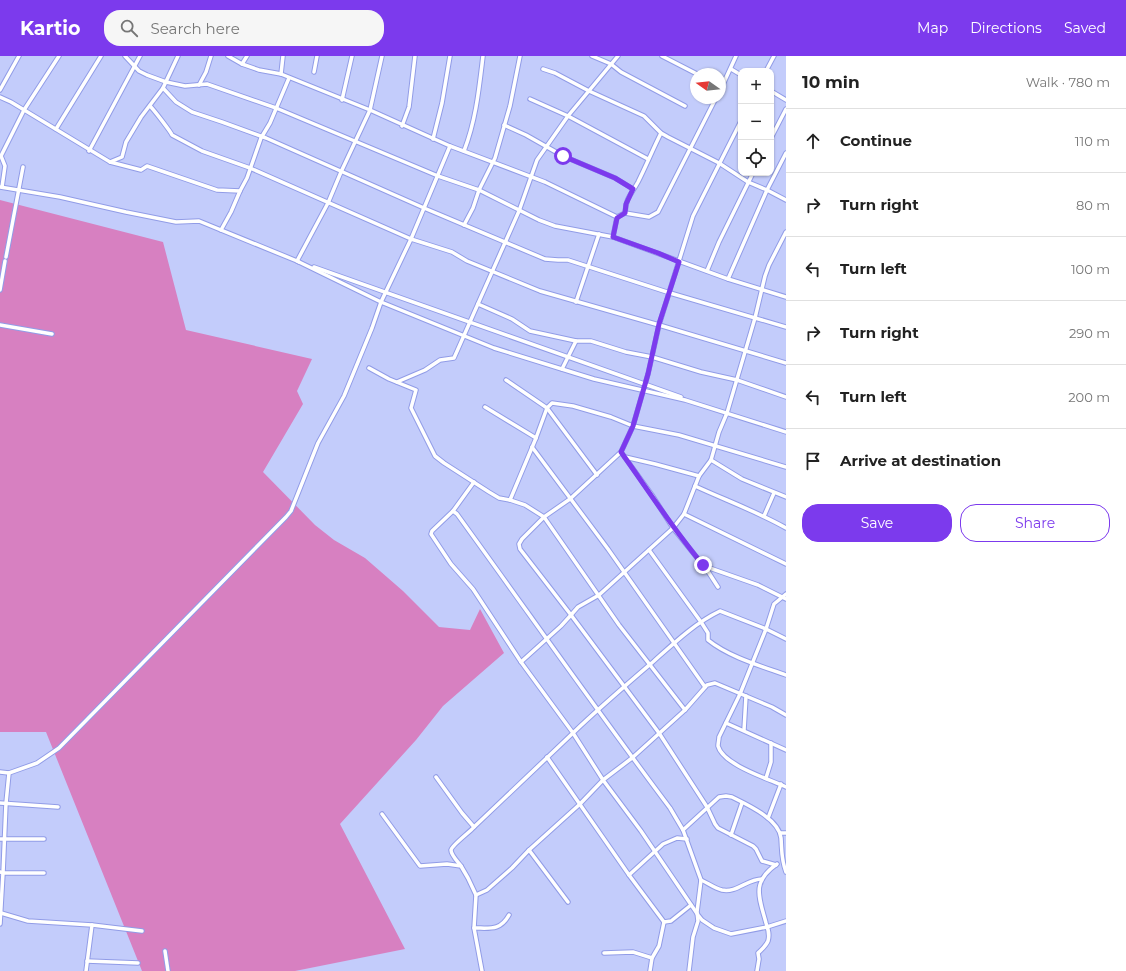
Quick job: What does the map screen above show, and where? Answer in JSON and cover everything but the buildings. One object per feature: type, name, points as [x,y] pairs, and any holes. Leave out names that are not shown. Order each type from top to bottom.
[{"type":"street","points":[[0,90],[19,56]]},
{"type":"street","points":[[59,56],[24,110],[1,156],[5,166],[1,187],[60,197],[176,222],[199,221],[297,261],[786,433]]},
{"type":"street","points":[[56,129],[100,56]]},
{"type":"street","points":[[125,56],[139,70],[147,75],[166,82],[185,86],[207,84],[276,108],[438,176],[479,190],[555,226],[613,237],[647,248],[679,262],[728,279],[786,297]]},
{"type":"street","points":[[89,151],[140,56]]},
{"type":"street","points":[[110,162],[122,157],[126,142],[141,117],[163,88],[178,56]]},
{"type":"street","points":[[199,85],[206,72],[211,56]]},
{"type":"street","points":[[228,56],[242,64],[259,70],[281,74],[342,100],[370,110],[402,126],[450,146],[532,176],[617,218]]},
{"type":"street","points":[[242,64],[247,56]]},
{"type":"street","points":[[281,74],[284,56]]},
{"type":"street","points":[[314,72],[317,56]]},
{"type":"street","points":[[342,100],[352,56]]},
{"type":"street","points":[[297,261],[328,203],[370,110],[382,56]]},
{"type":"street","points":[[402,126],[408,107],[415,56]]},
{"type":"street","points":[[433,139],[442,103],[450,56]]},
{"type":"street","points":[[464,151],[476,112],[483,56]]},
{"type":"street","points":[[464,225],[473,208],[479,190],[492,162],[510,106],[520,56]]},
{"type":"street","points":[[592,56],[611,64],[621,72],[684,106]]},
{"type":"street","points":[[397,382],[425,370],[440,360],[454,358],[519,210],[537,160],[568,116],[618,56]]},
{"type":"street","points":[[662,56],[690,70]]},
{"type":"street","points":[[726,78],[736,56]]},
{"type":"street","points":[[768,68],[774,56]]},
{"type":"street","points":[[543,69],[555,73],[589,91],[644,116],[661,133],[719,163],[748,182],[786,200]]},
{"type":"street","points":[[731,69],[738,72]]},
{"type":"street","points":[[221,230],[247,178],[261,138],[270,123],[289,78]]},
{"type":"street","points":[[163,88],[176,102],[192,112],[222,122],[261,138],[266,138],[424,208],[545,259],[568,260],[670,293],[786,327]]},
{"type":"street","points":[[774,93],[786,100]]},
{"type":"street","points":[[0,97],[56,129],[89,151],[110,162],[141,170],[147,166],[217,190],[240,191]]},
{"type":"street","points":[[530,99],[568,116],[648,159]]},
{"type":"street","points":[[613,237],[617,218],[625,213],[649,217],[658,212],[713,104]]},
{"type":"street","points":[[150,106],[164,125],[171,131],[172,135],[202,151],[250,168],[411,239],[452,252],[467,261],[540,291],[659,324],[786,363]]},
{"type":"street","points":[[774,132],[786,109]]},
{"type":"street","points":[[504,125],[563,156],[615,178],[633,189]]},
{"type":"street","points":[[738,127],[694,216],[659,324],[652,357],[633,426],[621,452],[570,499],[544,517],[522,539],[520,549],[659,733],[707,807],[718,828],[753,846],[762,861],[776,865]]},
{"type":"street","points":[[625,213],[626,204],[661,133]]},
{"type":"street","points":[[0,772],[9,773],[37,764],[59,748],[291,511],[318,443],[344,396],[381,302],[411,239],[450,146]]},
{"type":"street","points":[[728,279],[767,190],[786,153]]},
{"type":"street","points":[[0,290],[22,167]]},
{"type":"street","points":[[707,271],[719,242],[751,176]]},
{"type":"street","points":[[521,662],[561,626],[578,607],[599,595],[649,550],[673,528],[684,514],[699,476],[711,460],[737,380],[769,265],[786,232]]},
{"type":"street","points":[[576,302],[599,234]]},
{"type":"street","points":[[297,261],[381,302],[494,348],[594,379],[685,400],[786,433]]},
{"type":"street","points":[[478,304],[512,319],[530,331],[576,340],[591,341],[626,352],[652,357],[701,372],[737,380],[786,397]]},
{"type":"street","points":[[0,325],[52,334]]},
{"type":"street","points":[[562,369],[576,340]]},
{"type":"street","points":[[369,368],[389,379],[416,390],[411,408],[436,456],[500,498],[525,505],[544,517],[619,625],[685,710]]},
{"type":"street","points":[[506,380],[547,408],[597,474]]},
{"type":"street","points":[[510,500],[547,408],[552,403],[562,403],[611,417],[633,426],[679,435],[716,445],[786,467]]},
{"type":"street","points":[[485,407],[536,438]]},
{"type":"street","points":[[532,447],[705,687]]},
{"type":"street","points":[[621,452],[652,495],[673,528],[703,565],[718,587]]},
{"type":"street","points":[[625,457],[699,476]]},
{"type":"street","points":[[711,460],[742,479],[786,497]]},
{"type":"street","points":[[474,482],[453,511],[432,531],[431,534],[451,564],[473,589],[521,662],[574,733],[603,780],[691,905],[702,920],[714,928],[731,934],[767,927],[786,921]]},
{"type":"street","points":[[695,486],[764,516],[786,528]]},
{"type":"street","points":[[764,516],[774,492]]},
{"type":"street","points":[[453,511],[457,514],[632,758],[670,808],[684,830],[701,880],[697,912],[698,921],[693,937],[688,971]]},
{"type":"street","points":[[684,514],[786,564]]},
{"type":"street","points":[[649,550],[701,622],[708,633],[708,640],[752,663],[786,675]]},
{"type":"street","points":[[703,565],[758,585],[786,599]]},
{"type":"street","points":[[786,594],[774,604],[766,629],[740,694],[719,737],[718,743],[722,753],[731,762],[786,787]]},
{"type":"street","points":[[482,971],[474,928],[476,895],[461,866],[452,855],[451,850],[453,846],[524,782],[547,757],[598,710],[674,643],[701,622],[720,611],[766,629],[786,639]]},
{"type":"street","points":[[476,895],[487,890],[507,872],[580,804],[603,780],[632,758],[685,710],[705,687],[711,683],[715,683],[746,696],[786,715]]},
{"type":"street","points":[[744,730],[746,696]]},
{"type":"street","points":[[726,723],[786,750]]},
{"type":"street","points":[[766,778],[771,762],[772,744]]},
{"type":"street","points":[[547,757],[629,875],[664,922],[659,946],[652,958],[650,971]]},
{"type":"street","points":[[0,924],[6,803],[9,773]]},
{"type":"street","points":[[436,777],[462,814],[474,828]]},
{"type":"street","points":[[768,818],[781,784]]},
{"type":"street","points":[[684,830],[719,797],[726,796],[732,798],[768,818],[780,833],[782,862],[786,872]]},
{"type":"street","points":[[0,803],[58,807]]},
{"type":"street","points":[[731,835],[742,803]]},
{"type":"street","points":[[382,814],[420,866],[447,864],[461,866]]},
{"type":"street","points":[[780,833],[786,833]]},
{"type":"street","points":[[629,875],[663,844],[677,838],[687,839]]},
{"type":"street","points":[[0,839],[44,839]]},
{"type":"street","points":[[529,850],[568,902]]},
{"type":"street","points":[[757,971],[759,959],[758,953],[768,942],[769,931],[758,892],[762,879],[776,865],[782,862]]},
{"type":"street","points":[[2,873],[44,873]]},
{"type":"street","points":[[701,880],[721,890],[728,890],[736,889],[753,880],[762,879]]},
{"type":"street","points":[[664,922],[671,921],[691,905]]},
{"type":"street","points":[[1,911],[28,921],[92,925],[142,931]]},
{"type":"street","points":[[474,928],[495,928],[504,924],[509,915]]},
{"type":"street","points":[[86,971],[92,925]]},
{"type":"street","points":[[164,952],[168,971]]},
{"type":"street","points":[[604,953],[633,952],[652,958]]},
{"type":"street","points":[[87,961],[138,963]]},
{"type":"shaded area","points":[[0,200],[163,242],[186,330],[312,359],[297,391],[303,404],[263,472],[315,525],[334,540],[365,558],[403,591],[439,627],[470,630],[480,609],[504,653],[443,706],[416,740],[340,824],[405,949],[295,971],[142,971],[46,732],[0,732]]},
{"type":"route","points":[[563,156],[615,178],[633,189],[629,195],[625,213],[617,218],[613,237],[641,246],[679,262],[659,324],[648,374],[642,390],[633,426],[621,452],[652,495],[673,528],[703,565]]}]
